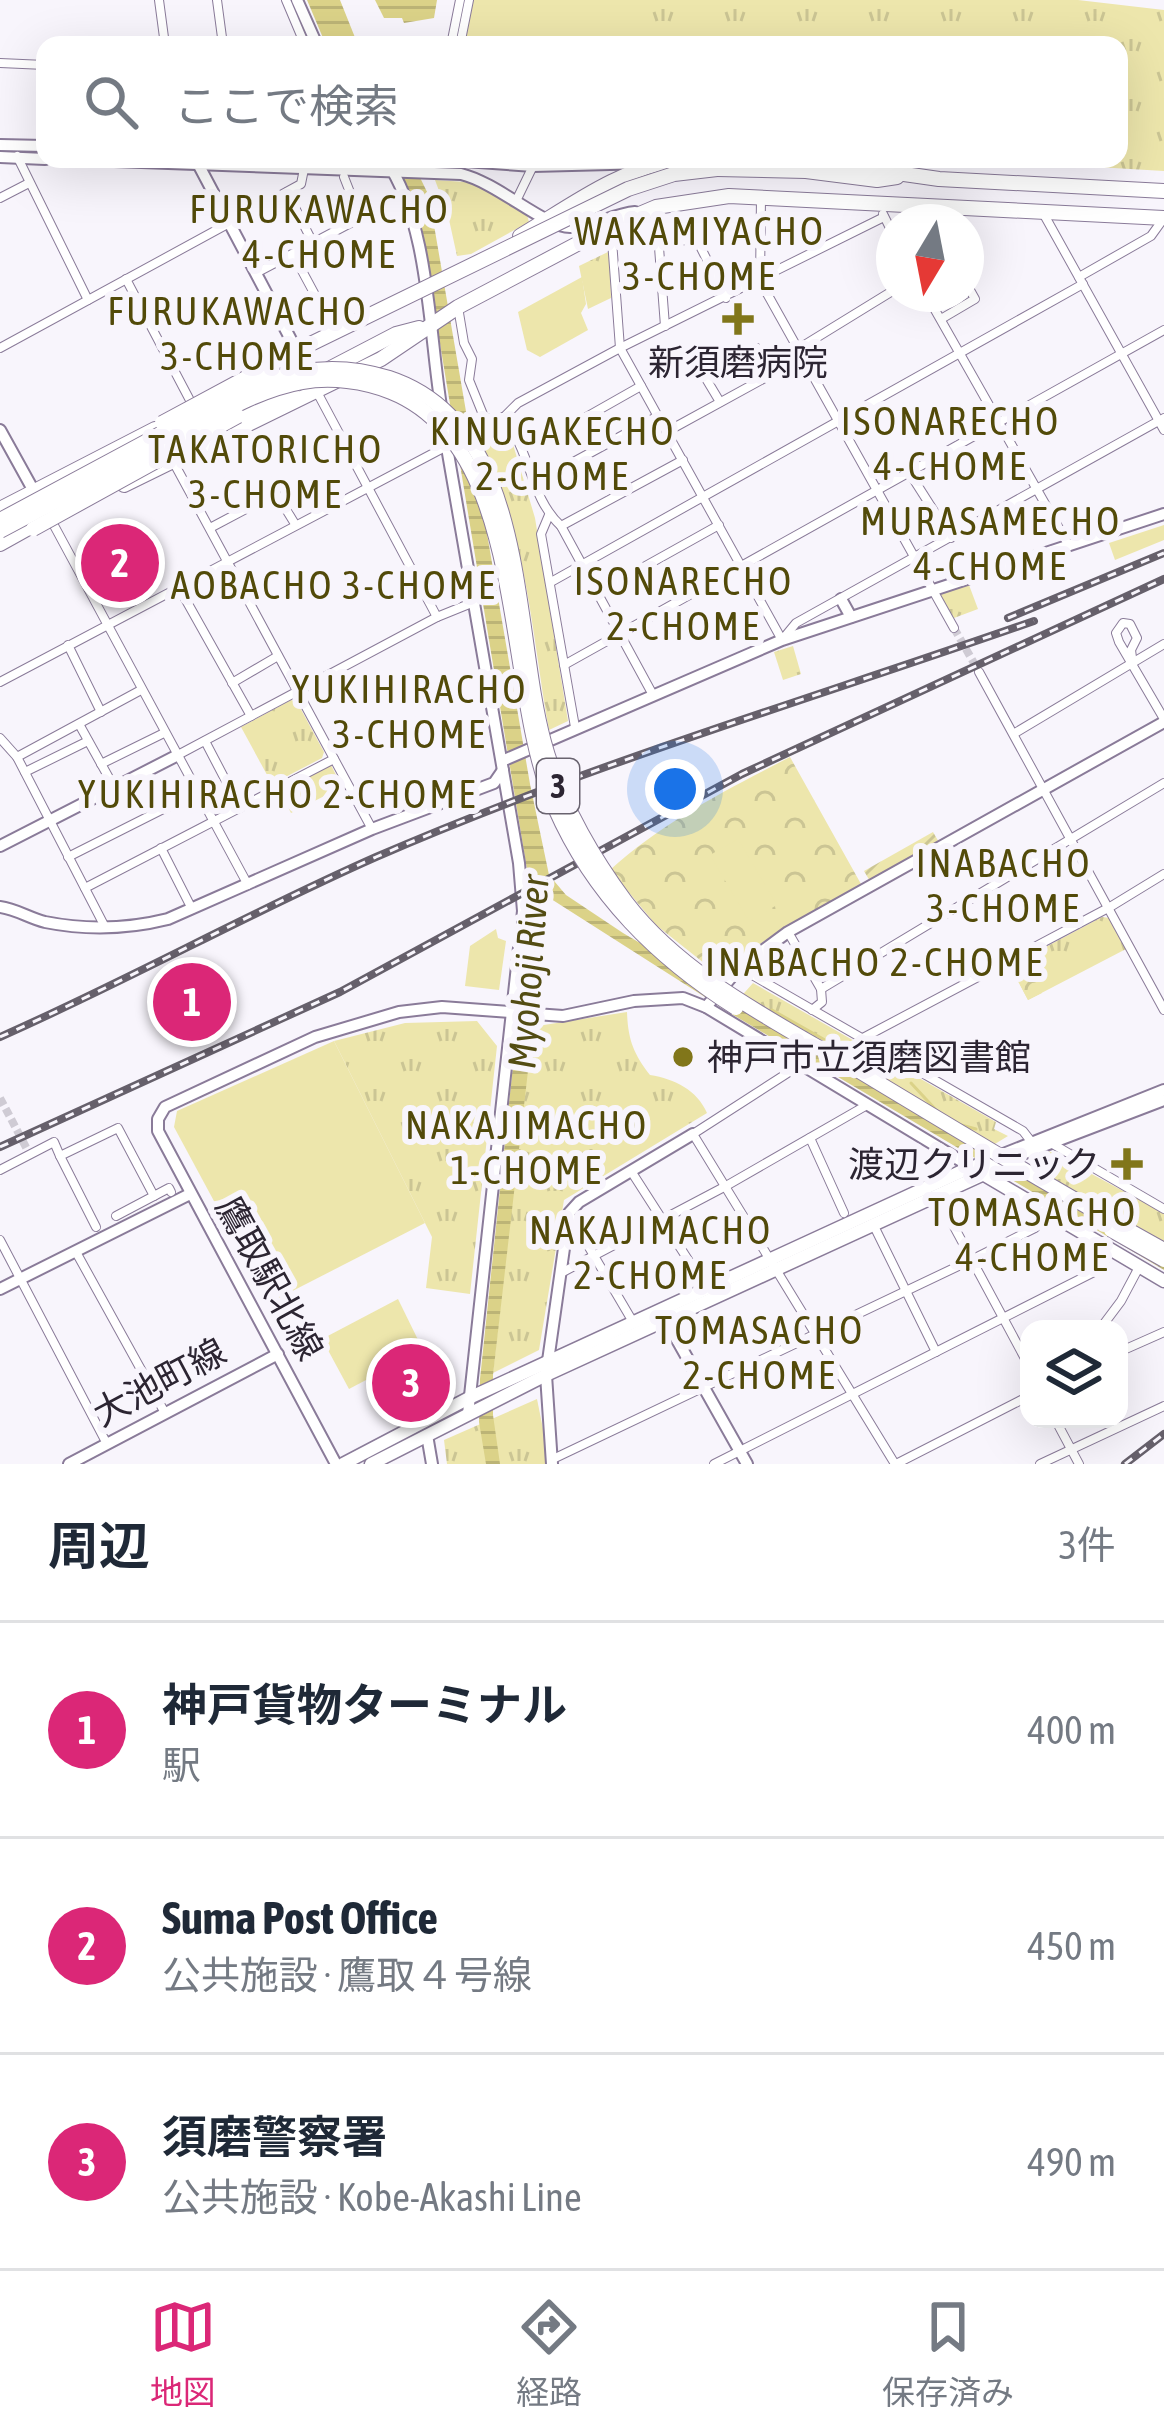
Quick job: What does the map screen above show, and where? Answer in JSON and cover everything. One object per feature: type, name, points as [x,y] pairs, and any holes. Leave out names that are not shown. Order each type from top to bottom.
[{"type":"highway","points":[[0,509],[424,288],[613,179],[642,168]]},
{"type":"highway","points":[[859,168],[1075,186],[1093,193],[1164,195]]},
{"type":"highway","points":[[99,467],[127,443],[186,408],[628,189],[674,174],[717,169],[806,171],[877,181],[905,175]]},
{"type":"highway","points":[[0,544],[49,517],[174,464],[381,359],[458,307],[650,209],[730,196],[760,204],[881,201],[1164,218]]},
{"type":"highway","points":[[0,544],[397,334],[429,326]]},
{"type":"highway","name":"3","points":[[0,520],[238,393],[308,370],[370,373],[402,383],[438,404],[472,442],[500,506],[543,737],[563,798],[595,859],[630,907],[672,949],[746,1003],[1164,1250]]},
{"type":"highway","name":"3","points":[[0,531],[229,409],[287,385],[314,380],[357,382],[386,389],[412,403],[455,440],[483,491],[496,534],[525,707],[543,776],[567,833],[620,912],[665,957],[714,994],[1164,1260]]},
{"type":"main road","points":[[339,1464],[979,1167]]},
{"type":"main road","points":[[775,1263],[937,1196],[979,1167]]},
{"type":"main road","points":[[979,1167],[1046,1213],[1164,1281]]},
{"type":"main road","points":[[547,1368],[633,1322],[663,1314]]},
{"type":"main road","points":[[371,1464],[428,1435],[475,1403]]},
{"type":"street","points":[[158,0],[164,36]]},
{"type":"street","points":[[217,0],[222,36]]},
{"type":"street","points":[[286,0],[301,36]]},
{"type":"street","points":[[297,0],[312,36]]},
{"type":"street","points":[[453,36],[460,0]]},
{"type":"street","points":[[462,36],[469,0]]},
{"type":"street","points":[[0,63],[36,65]]},
{"type":"street","points":[[0,145],[36,157]]},
{"type":"street","points":[[0,157],[36,148]]},
{"type":"street","points":[[17,152],[88,300]]},
{"type":"street","points":[[200,168],[298,353]]},
{"type":"street","points":[[0,348],[302,184],[304,168]]},
{"type":"street","points":[[356,168],[482,179],[567,228],[650,209],[661,241],[665,326]]},
{"type":"street","points":[[393,168],[406,202],[424,288],[446,441],[505,763],[523,911],[475,1403]]},
{"type":"street","points":[[518,199],[532,168]]},
{"type":"street","points":[[256,273],[360,218],[344,177]]},
{"type":"street","points":[[0,198],[29,183]]},
{"type":"street","points":[[287,192],[314,243]]},
{"type":"street","points":[[760,204],[760,281],[954,628]]},
{"type":"street","points":[[782,640],[796,623],[1162,423],[1041,209]]},
{"type":"street","points":[[551,583],[961,353],[1151,236],[1164,218]]},
{"type":"street","points":[[458,307],[472,359],[469,380],[481,412],[490,419],[504,418],[518,403],[620,348],[876,222]]},
{"type":"street","points":[[611,226],[620,348],[782,640]]},
{"type":"street","points":[[661,241],[697,240],[726,298]]},
{"type":"street","points":[[293,254],[336,333]]},
{"type":"street","points":[[126,279],[195,409]]},
{"type":"street","points":[[668,430],[771,374],[876,302]]},
{"type":"street","points":[[937,312],[1069,546]]},
{"type":"street","points":[[941,319],[953,312]]},
{"type":"street","points":[[564,664],[1164,330]]},
{"type":"street","points":[[757,348],[771,374]]},
{"type":"street","points":[[696,362],[720,402]]},
{"type":"street","points":[[581,420],[641,386]]},
{"type":"street","points":[[358,388],[409,407],[446,441]]},
{"type":"street","points":[[316,392],[436,617]]},
{"type":"street","points":[[533,484],[658,416]]},
{"type":"street","points":[[504,418],[549,515],[561,526],[653,694]]},
{"type":"street","points":[[0,430],[248,885]]},
{"type":"street","points":[[0,682],[446,441]]},
{"type":"street","points":[[561,526],[683,460]]},
{"type":"street","points":[[174,464],[372,830]]},
{"type":"street","points":[[909,472],[951,538]]},
{"type":"street","points":[[210,527],[277,493],[295,524]]},
{"type":"street","points":[[0,907],[41,921],[105,927],[144,925],[192,909],[494,783],[505,763],[525,750],[782,640],[1164,514]]},
{"type":"street","points":[[549,515],[541,534],[575,727]]},
{"type":"street","points":[[597,593],[719,525]]},
{"type":"street","points":[[178,586],[251,716]]},
{"type":"street","points":[[841,598],[851,617]]},
{"type":"street","points":[[0,846],[436,617],[474,602]]},
{"type":"street","points":[[713,998],[739,968],[788,932],[1164,720],[1133,665],[1116,633],[1123,623],[1135,631],[1133,665]]},
{"type":"street","points":[[1015,733],[1164,644]]},
{"type":"street","points":[[68,646],[101,712]]},
{"type":"street","points":[[232,683],[278,656]]},
{"type":"street","points":[[979,672],[1164,1010]]},
{"type":"street","points":[[16,757],[141,690]]},
{"type":"street","points":[[79,724],[114,788]]},
{"type":"street","points":[[101,764],[164,733]]},
{"type":"street","points":[[0,738],[25,772],[105,927]]},
{"type":"street","points":[[25,772],[88,741]]},
{"type":"street","points":[[205,741],[240,808]]},
{"type":"street","points":[[85,888],[334,759]]},
{"type":"street","points":[[821,989],[1164,783]]},
{"type":"street","points":[[68,857],[197,792]]},
{"type":"street","points":[[161,848],[192,909]]},
{"type":"street","points":[[861,1039],[1164,874]]},
{"type":"street","points":[[788,932],[821,989],[822,1002],[812,1010]]},
{"type":"street","points":[[739,968],[1023,1131],[1030,1140]]},
{"type":"street","points":[[515,1012],[563,1016],[634,1000],[713,998],[800,1065],[979,1167],[1030,1140],[1164,1090]]},
{"type":"street","name":"鷹取駅北線","points":[[339,1464],[190,1194],[158,1131],[158,1118],[165,1107],[342,1027],[442,1007],[515,1012]]},
{"type":"street","points":[[800,1065],[568,1213],[547,1368],[552,1462],[1035,1228],[1046,1213]]},
{"type":"street","points":[[999,1158],[1164,1100]]},
{"type":"street","points":[[560,1274],[867,1105]]},
{"type":"street","points":[[60,1156],[118,1128],[154,1196]]},
{"type":"street","points":[[693,1134],[896,1464],[1020,1401]]},
{"type":"street","points":[[810,1137],[844,1213]]},
{"type":"street","points":[[0,1170],[54,1142],[96,1227]]},
{"type":"street","points":[[1050,1142],[1162,1205]]},
{"type":"street","points":[[631,1171],[701,1280]]},
{"type":"street","points":[[116,1216],[169,1188],[171,1192]]},
{"type":"street","points":[[0,1289],[190,1194]]},
{"type":"street","points":[[937,1196],[1020,1348]]},
{"type":"street","points":[[568,1213],[633,1322]]},
{"type":"street","points":[[873,1225],[936,1352]]},
{"type":"street","points":[[713,1464],[1100,1269],[1134,1234]]},
{"type":"street","points":[[0,1240],[106,1444]]},
{"type":"street","points":[[76,1252],[165,1413]]},
{"type":"street","points":[[1106,1320],[1138,1269]]},
{"type":"street","points":[[663,1314],[747,1464]]},
{"type":"street","points":[[1128,1348],[1164,1332]]},
{"type":"street","name":"大池町線","points":[[69,1464],[278,1354]]},
{"type":"street","points":[[1040,1464],[1164,1406]]},
{"type":"street","points":[[1060,1428],[1079,1464]]},
{"type":"street","points":[[428,1435],[432,1464]]},
{"type":"green space","points":[[466,0],[1078,0],[1164,10],[1164,171],[1114,168],[1128,168],[1128,36],[459,36]]},
{"type":"green space","points":[[480,0],[612,0],[605,36],[473,36]]},
{"type":"green space","points":[[435,180],[481,183],[526,211],[529,222],[471,254],[457,256]]},
{"type":"green space","points":[[610,251],[611,298],[588,309],[579,266]]},
{"type":"green space","points":[[582,277],[586,304],[581,313],[588,330],[540,357],[527,350],[518,312]]},
{"type":"green space","points":[[483,425],[506,433],[512,441],[535,518],[568,721],[549,730],[515,537],[504,499],[471,429]]},
{"type":"green space","points":[[1164,525],[1164,540],[1115,560],[1109,543]]},
{"type":"green space","points":[[969,585],[978,609],[954,618],[939,593]]},
{"type":"green space","points":[[793,646],[801,674],[783,680],[774,652]]},
{"type":"green space","points":[[291,700],[297,702],[324,752],[322,758],[272,784],[241,727]]},
{"type":"green space","points":[[790,757],[861,884],[714,971],[656,925],[610,870],[674,821]]},
{"type":"green space","points":[[331,765],[342,787],[291,813],[280,791]]},
{"type":"green space","points":[[933,832],[940,844],[871,883],[864,871]]},
{"type":"green space","points":[[738,839],[777,905],[749,921],[710,855]]},
{"type":"green space","points":[[1102,917],[1110,918],[1126,949],[1028,1000],[1010,966]]},
{"type":"green space","points":[[496,929],[498,938],[506,941],[499,990],[465,986],[470,946]]},
{"type":"green space","points":[[1021,959],[1042,993],[1028,1000],[1010,966]]},
{"type":"green space","points":[[753,983],[996,1122],[994,1129],[1008,1136],[990,1147],[738,1000]]},
{"type":"green space","points":[[627,1012],[632,1045],[650,1075],[684,1087],[707,1113],[564,1200],[539,1350],[493,1373],[531,1027]]},
{"type":"green space","points":[[477,1021],[497,1046],[470,1294],[426,1288],[432,1237],[334,1041],[405,1023]]},
{"type":"green space","points":[[334,1041],[425,1223],[269,1303],[174,1127],[177,1111]]},
{"type":"green space","points":[[1049,1151],[1164,1213],[1164,1252],[1021,1171]]},
{"type":"green space","points":[[398,1299],[423,1350],[349,1389],[322,1339]]},
{"type":"green space","points":[[537,1399],[550,1464],[447,1464],[444,1440]]},
{"type":"water","points":[[307,0],[340,0],[354,36],[322,36]]},
{"type":"water","points":[[375,0],[437,0],[434,18],[404,23],[402,18],[384,18]]},
{"type":"water","name":"Myohoji River","points":[[399,168],[415,168],[429,196],[549,875],[566,895],[623,933],[1164,1251],[1164,1270],[730,1013],[548,897],[493,1375],[500,1464],[486,1464],[479,1422],[480,1379],[531,894],[417,214]]},
{"type":"waterway","points":[[772,1010],[883,1066]]},
{"type":"waterway","points":[[911,1083],[937,1111]]},
{"type":"waterway","points":[[961,1125],[976,1129]]},
{"type":"tunnel","points":[[954,628],[979,672]]},
{"type":"tunnel","points":[[0,1098],[28,1151]]},
{"type":"railway","points":[[1008,618],[1164,553]]},
{"type":"railway","points":[[0,1147],[340,992],[742,774],[1164,579]]},
{"type":"railway","points":[[0,1037],[457,823],[620,762],[1034,621]]},
{"type":"railway","points":[[1125,1464],[1164,1434]]},
{"type":"place","name":"新須磨病院","points":[[738,319]]},
{"type":"place","name":"Suma Post Office","points":[[120,563]]},
{"type":"place","name":"神戸貨物ターミナル","points":[[192,1002]]},
{"type":"place","name":"神戸市立須磨図書館","points":[[683,1057]]},
{"type":"place","name":"渡辺クリニック","points":[[1127,1164]]},
{"type":"place","name":"須磨警察署","points":[[411,1383]]},
{"type":"district","name":"FURUKAWACHO 4-CHOME","points":[[320,232]]},
{"type":"district","name":"WAKAMIYACHO 3-CHOME","points":[[700,254]]},
{"type":"district","name":"FURUKAWACHO 3-CHOME","points":[[238,334]]},
{"type":"district","name":"ISONARECHO 4-CHOME","points":[[951,444]]},
{"type":"district","name":"KINUGAKECHO 2-CHOME","points":[[553,454]]},
{"type":"district","name":"TAKATORICHO 3-CHOME","points":[[266,472]]},
{"type":"district","name":"MURASAMECHO 4-CHOME","points":[[991,544]]},
{"type":"district","name":"AOBACHO 3-CHOME","points":[[334,585]]},
{"type":"district","name":"ISONARECHO 2-CHOME","points":[[684,604]]},
{"type":"district","name":"YUKIHIRACHO 3-CHOME","points":[[410,712]]},
{"type":"district","name":"YUKIHIRACHO 2-CHOME","points":[[278,794]]},
{"type":"district","name":"INABACHO 3-CHOME","points":[[1004,886]]},
{"type":"district","name":"INABACHO 2-CHOME","points":[[875,962]]},
{"type":"district","name":"NAKAJIMACHO 1-CHOME","points":[[527,1148]]},
{"type":"district","name":"TOMASACHO 4-CHOME","points":[[1033,1234]]},
{"type":"district","name":"NAKAJIMACHO 2-CHOME","points":[[651,1252]]},
{"type":"district","name":"TOMASACHO 2-CHOME","points":[[760,1352]]}]
